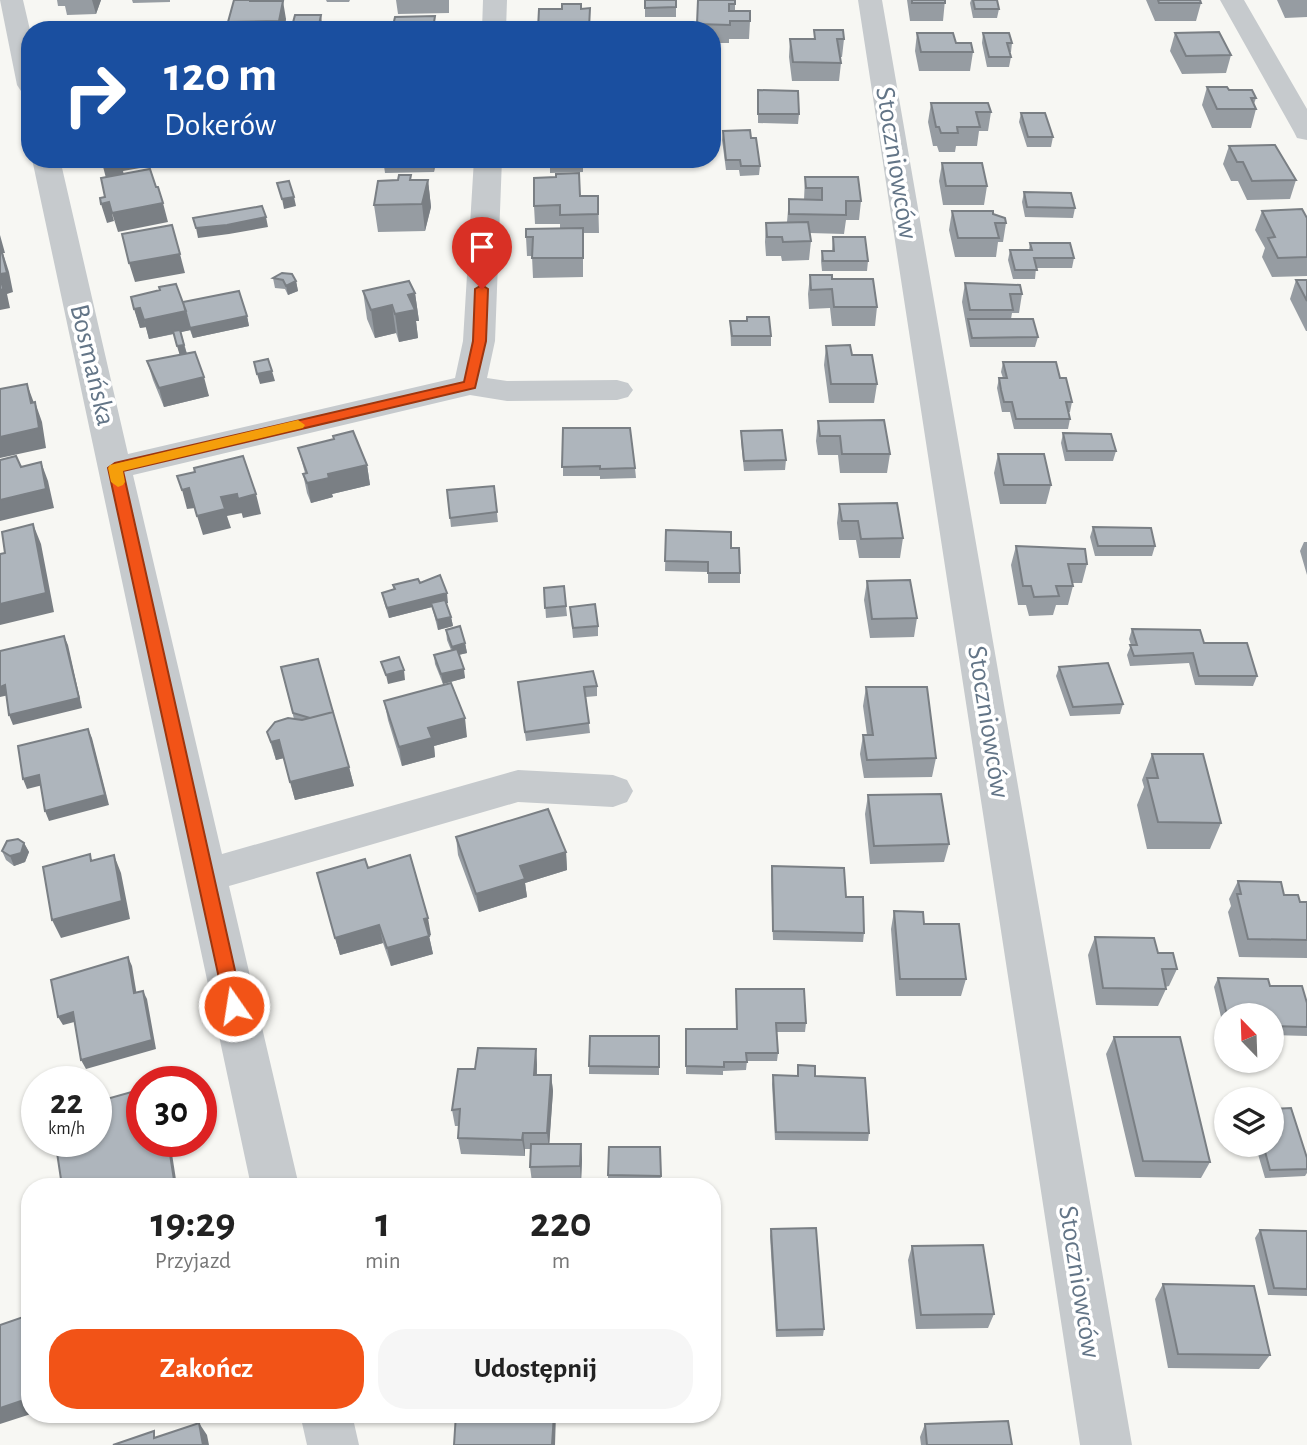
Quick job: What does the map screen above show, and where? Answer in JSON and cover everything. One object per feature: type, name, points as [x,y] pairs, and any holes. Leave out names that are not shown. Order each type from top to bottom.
[{"type":"street","points":[[11,0],[21,45]]},
{"type":"street","points":[[494,21],[495,0]]},
{"type":"street","name":"Stoczniowców","points":[[870,0],[1106,1445]]},
{"type":"street","points":[[1232,0],[1307,132]]},
{"type":"street","name":"Bosmańska","points":[[48,168],[273,1178]]},
{"type":"street","points":[[470,385],[479,341],[488,168]]},
{"type":"street","points":[[115,468],[470,385],[507,391],[617,390]]},
{"type":"street","points":[[205,876],[518,786],[612,791]]},
{"type":"street","points":[[328,1423],[333,1445]]},
{"type":"building","points":[[234,0],[283,1],[279,21],[228,21]]},
{"type":"building","points":[[645,0],[676,0],[676,7],[645,8]]},
{"type":"building","points":[[698,0],[735,0],[735,4],[729,4],[729,11],[750,11],[750,21],[730,21],[730,25],[721,25],[721,21],[697,21]]},
{"type":"building","points":[[912,0],[945,0],[945,3],[912,3]]},
{"type":"building","points":[[973,0],[997,0],[999,9],[975,9]]},
{"type":"building","points":[[1158,0],[1200,0],[1201,3],[1159,3]]},
{"type":"building","points":[[562,4],[581,4],[581,9],[590,8],[589,21],[538,21],[539,9],[562,9]]},
{"type":"building","points":[[295,15],[321,15],[320,21],[293,21]]},
{"type":"building","points":[[435,16],[434,21],[394,21],[395,17]]},
{"type":"building","points":[[814,30],[843,30],[844,39],[837,39],[841,63],[793,62],[790,39],[815,39]]},
{"type":"building","points":[[1219,32],[1231,55],[1186,56],[1175,33]]},
{"type":"building","points":[[917,33],[953,33],[956,43],[971,43],[973,52],[921,52]]},
{"type":"building","points":[[983,33],[1009,33],[1012,43],[1007,43],[1011,57],[989,57]]},
{"type":"building","points":[[1207,87],[1252,90],[1256,98],[1251,98],[1256,109],[1217,109]]},
{"type":"building","points":[[758,90],[798,91],[799,114],[758,114]]},
{"type":"building","points":[[931,103],[988,103],[991,112],[976,112],[980,127],[957,127],[958,133],[941,133],[939,127],[936,127]]},
{"type":"building","points":[[1021,113],[1045,113],[1053,137],[1028,137]]},
{"type":"building","points":[[750,130],[751,138],[756,138],[760,166],[741,166],[740,160],[726,160],[723,131]]},
{"type":"building","points":[[1275,145],[1296,180],[1252,181],[1243,162],[1237,162],[1229,146]]},
{"type":"building","points":[[942,163],[982,163],[987,186],[946,186]]},
{"type":"building","points":[[150,169],[163,203],[112,213],[109,202],[101,204],[100,198],[105,197],[101,178]]},
{"type":"building","points":[[579,173],[580,196],[598,196],[598,214],[560,215],[560,205],[534,206],[534,178]]},
{"type":"building","points":[[399,175],[411,175],[410,180],[428,180],[422,204],[374,205],[378,181],[398,180]]},
{"type":"building","points":[[805,177],[858,177],[861,201],[846,201],[846,215],[789,214],[789,199],[822,200],[822,188],[806,188]]},
{"type":"building","points":[[289,181],[294,197],[282,199],[277,183]]},
{"type":"building","points":[[1024,192],[1071,193],[1075,208],[1027,207]]},
{"type":"building","points":[[262,206],[266,217],[227,225],[196,228],[193,218]]},
{"type":"building","points":[[1302,209],[1307,218],[1307,257],[1278,258],[1268,238],[1275,237],[1262,211]]},
{"type":"building","points":[[952,211],[993,211],[993,214],[1005,218],[1006,223],[995,223],[999,238],[958,238]]},
{"type":"building","points":[[808,222],[811,241],[783,242],[782,237],[767,237],[766,223]]},
{"type":"building","points":[[172,225],[180,254],[129,263],[122,234]]},
{"type":"building","points":[[583,228],[583,258],[532,258],[533,237],[526,237],[526,229]]},
{"type":"building","points":[[833,237],[865,237],[868,261],[823,261],[822,251],[834,251]]},
{"type":"building","points":[[1030,243],[1070,243],[1074,258],[1034,258],[1037,270],[1015,270],[1010,250],[1032,250]]},
{"type":"building","points":[[2,253],[7,273],[0,274]]},
{"type":"building","points":[[282,273],[292,274],[296,281],[286,286],[283,280],[273,278]]},
{"type":"building","points":[[810,275],[832,275],[832,279],[873,279],[877,307],[834,307],[832,289],[811,290]]},
{"type":"building","points":[[1296,280],[1307,280],[1307,301]]},
{"type":"building","points":[[409,281],[415,293],[408,295],[415,310],[395,314],[392,305],[371,310],[363,291]]},
{"type":"building","points":[[965,283],[1020,285],[1022,294],[1010,294],[1013,310],[970,310]]},
{"type":"building","points":[[176,284],[186,311],[144,320],[140,308],[134,309],[131,297]]},
{"type":"building","points":[[239,291],[247,316],[190,328],[183,302]]},
{"type":"building","points":[[747,317],[769,317],[771,336],[732,336],[730,321],[747,321]]},
{"type":"building","points":[[968,319],[1033,319],[1038,337],[972,338]]},
{"type":"building","points":[[180,330],[184,345],[177,346],[173,331]]},
{"type":"building","points":[[850,345],[852,355],[872,355],[877,384],[831,384],[826,346]]},
{"type":"building","points":[[195,352],[204,377],[159,388],[147,361]]},
{"type":"building","points":[[268,359],[272,371],[257,374],[254,362]]},
{"type":"building","points":[[1003,362],[1056,362],[1060,378],[1066,378],[1072,402],[1066,402],[1070,419],[1016,419],[1012,402],[1004,402],[1001,390],[999,378],[1007,378]]},
{"type":"building","points":[[27,384],[31,403],[35,402],[39,428],[0,437],[0,389]]},
{"type":"building","points":[[884,420],[890,454],[842,454],[840,436],[820,436],[818,421]]},
{"type":"building","points":[[563,428],[630,428],[635,468],[562,467]]},
{"type":"building","points":[[782,430],[786,460],[744,461],[741,431]]},
{"type":"building","points":[[353,431],[367,465],[328,474],[329,478],[307,483],[303,474],[307,473],[298,448]]},
{"type":"building","points":[[1063,433],[1111,434],[1116,451],[1067,451]]},
{"type":"building","points":[[998,454],[1044,454],[1051,485],[1004,485]]},
{"type":"building","points":[[16,456],[21,467],[41,462],[46,489],[0,500],[0,460]]},
{"type":"building","points":[[243,456],[256,494],[238,499],[237,494],[221,497],[225,509],[197,516],[189,488],[182,490],[177,476],[195,472],[194,468]]},
{"type":"building","points":[[494,486],[497,512],[450,518],[447,490]]},
{"type":"building","points":[[897,503],[903,538],[861,539],[858,521],[842,521],[839,504]]},
{"type":"building","points":[[33,524],[46,593],[0,604],[0,554],[5,553],[2,532]]},
{"type":"building","points":[[1093,527],[1151,528],[1155,546],[1098,546]]},
{"type":"building","points":[[666,530],[731,532],[731,548],[739,548],[740,573],[708,573],[708,562],[665,561]]},
{"type":"building","points":[[1016,546],[1085,549],[1087,564],[1068,564],[1073,586],[1056,586],[1059,596],[1034,597],[1031,586],[1023,586]]},
{"type":"building","points":[[440,575],[447,593],[387,608],[382,593],[395,589],[393,585],[418,579],[420,583]]},
{"type":"building","points":[[910,580],[917,618],[872,619],[867,581]]},
{"type":"building","points":[[564,586],[566,606],[545,608],[544,588]]},
{"type":"building","points":[[445,600],[451,617],[437,620],[431,603]]},
{"type":"building","points":[[595,604],[598,626],[573,628],[570,607]]},
{"type":"building","points":[[460,626],[465,643],[452,647],[446,630]]},
{"type":"building","points":[[1132,629],[1200,630],[1204,643],[1247,643],[1257,676],[1199,676],[1193,653],[1134,656],[1130,645],[1137,645]]},
{"type":"building","points":[[64,636],[79,698],[9,715],[5,685],[0,687],[0,651]]},
{"type":"building","points":[[457,649],[464,669],[441,674],[434,655]]},
{"type":"building","points":[[399,657],[404,670],[386,675],[381,662]]},
{"type":"building","points":[[318,659],[333,712],[310,718],[293,713],[281,667]]},
{"type":"building","points":[[1108,663],[1123,704],[1073,707],[1059,667]]},
{"type":"building","points":[[593,671],[597,686],[584,687],[589,723],[525,732],[518,682]]},
{"type":"building","points":[[451,683],[465,718],[428,728],[432,738],[399,747],[384,701]]},
{"type":"building","points":[[866,687],[927,687],[936,758],[867,760],[863,735],[873,735]]},
{"type":"building","points":[[333,712],[349,767],[290,782],[279,740],[271,742],[267,732],[275,722],[288,718],[302,720]]},
{"type":"building","points":[[88,729],[105,795],[45,811],[39,775],[23,779],[18,746]]},
{"type":"building","points":[[1152,754],[1203,754],[1221,823],[1158,822],[1147,778],[1158,778]]},
{"type":"building","points":[[941,794],[949,844],[874,846],[868,795]]},
{"type":"building","points":[[548,809],[566,852],[520,866],[525,879],[476,894],[456,837]]},
{"type":"building","points":[[18,839],[24,843],[21,853],[10,856],[2,851],[7,841]]},
{"type":"building","points":[[90,854],[91,861],[114,855],[122,901],[52,920],[43,867]]},
{"type":"building","points":[[410,855],[428,918],[424,919],[429,936],[387,948],[379,925],[335,938],[317,873],[365,859],[368,868]]},
{"type":"building","points":[[772,866],[844,868],[846,897],[863,897],[864,933],[773,931]]},
{"type":"building","points":[[1238,881],[1281,882],[1284,895],[1298,895],[1300,902],[1307,902],[1307,940],[1248,939],[1237,894],[1241,894]]},
{"type":"building","points":[[894,911],[923,912],[924,924],[959,924],[966,979],[900,979]]},
{"type":"building","points":[[1095,937],[1154,938],[1158,953],[1173,953],[1177,969],[1162,969],[1166,989],[1103,988]]},
{"type":"building","points":[[128,957],[134,993],[143,991],[152,1040],[81,1060],[73,1012],[58,1017],[51,980]]},
{"type":"building","points":[[1218,978],[1268,979],[1270,986],[1302,986],[1307,1003],[1307,1027],[1284,1026],[1284,1003],[1224,1003]]},
{"type":"building","points":[[736,989],[804,989],[806,1023],[776,1023],[778,1053],[746,1053],[747,1062],[724,1062],[724,1067],[686,1066],[686,1029],[737,1029]]},
{"type":"building","points":[[590,1036],[659,1036],[659,1067],[589,1066]]},
{"type":"building","points":[[1114,1037],[1180,1037],[1210,1162],[1143,1161]]},
{"type":"building","points":[[478,1048],[536,1049],[534,1075],[551,1075],[547,1133],[523,1133],[522,1140],[458,1138],[460,1109],[452,1110],[458,1069],[475,1069]]},
{"type":"building","points":[[798,1065],[815,1066],[815,1076],[865,1078],[869,1133],[776,1132],[773,1075],[798,1076]]},
{"type":"building","points":[[126,1094],[126,1157],[170,1157],[174,1178],[61,1178],[58,1157],[112,1157],[112,1097]]},
{"type":"building","points":[[1284,1108],[1291,1108],[1307,1158],[1307,1169],[1270,1170],[1266,1157],[1284,1157]]},
{"type":"building","points":[[531,1144],[581,1144],[580,1166],[530,1167]]},
{"type":"building","points":[[609,1147],[660,1147],[661,1176],[608,1175]]},
{"type":"building","points":[[816,1228],[824,1329],[777,1330],[771,1229]]},
{"type":"building","points":[[1260,1230],[1307,1231],[1307,1289],[1274,1288]]},
{"type":"building","points":[[983,1245],[994,1314],[921,1315],[912,1246]]},
{"type":"building","points":[[1163,1284],[1254,1286],[1270,1355],[1178,1354]]},
{"type":"building","points":[[21,1318],[21,1401],[0,1408],[0,1325]]},
{"type":"building","points":[[1008,1421],[1012,1445],[927,1445],[925,1424]]},
{"type":"building","points":[[199,1423],[203,1445],[113,1445],[154,1431],[154,1438]]},
{"type":"building","points":[[455,1423],[553,1423],[552,1445],[454,1445]]},
{"type":"slow traffic","points":[[118,482],[115,468],[298,425]]},
{"type":"route","points":[[234,1006],[115,468],[470,385],[479,341],[482,289]]}]
